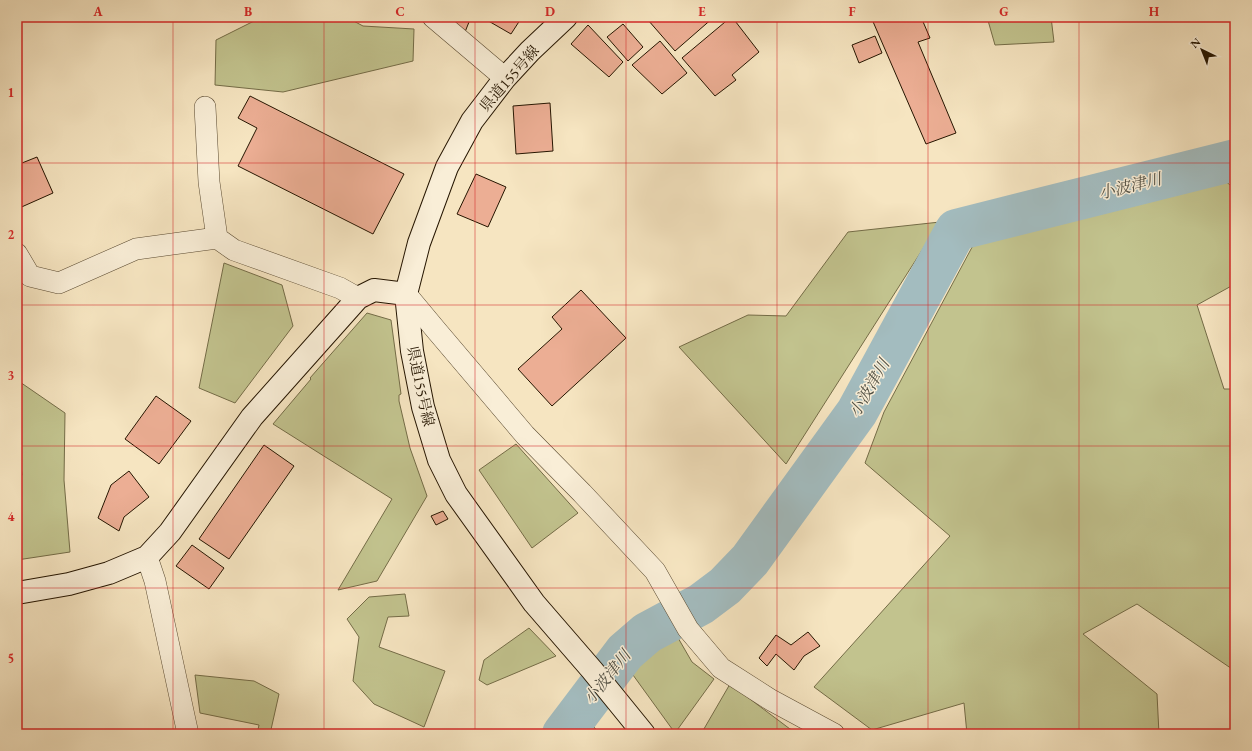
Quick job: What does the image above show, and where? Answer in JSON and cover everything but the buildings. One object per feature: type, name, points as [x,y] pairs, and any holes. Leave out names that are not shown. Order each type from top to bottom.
[{"type":"main road","name":"県道155号線","points":[[566,17],[530,51],[505,78],[472,121],[447,167],[418,242],[406,294],[412,351],[422,407],[439,460],[456,494],[534,603],[592,670],[644,734]]},
{"type":"main road","points":[[17,593],[70,584],[109,573],[147,557],[170,532],[252,417],[358,298],[374,290],[406,294]]},
{"type":"street","points":[[433,17],[505,78]]},
{"type":"street","points":[[205,108],[210,182],[217,238]]},
{"type":"street","points":[[17,254],[30,276],[59,283],[136,249],[217,238],[234,250],[340,288],[358,298]]},
{"type":"street","points":[[406,294],[525,435],[655,571],[688,629],[721,668],[771,700],[834,734]]},
{"type":"street","points":[[147,557],[155,581],[188,734]]},
{"type":"green space","points":[[262,17],[346,17],[363,26],[414,29],[413,61],[283,92],[215,85],[216,40]]},
{"type":"green space","points":[[987,17],[1051,17],[1054,42],[995,45]]},
{"type":"green space","points":[[1224,180],[1235,189],[1235,284],[1197,305],[1224,389],[1235,389],[1235,671],[1137,604],[1083,634],[1157,694],[1159,734],[967,734],[964,703],[872,730],[814,687],[950,536],[865,463],[884,412],[978,236]]},
{"type":"green space","points":[[940,222],[786,464],[679,347],[748,315],[786,316],[848,232]]},
{"type":"green space","points":[[224,263],[282,285],[293,326],[235,403],[199,388]]},
{"type":"green space","points":[[367,313],[391,320],[401,394],[399,395],[399,401],[410,448],[427,496],[377,581],[338,590],[392,499],[273,424],[311,379],[310,378]]},
{"type":"green space","points":[[17,380],[65,413],[64,480],[70,552],[17,560],[17,482],[22,475],[17,430]]},
{"type":"green space","points":[[516,444],[578,513],[532,548],[479,470]]},
{"type":"green space","points":[[405,594],[409,616],[388,617],[379,647],[445,671],[424,727],[374,704],[353,681],[359,637],[347,619],[369,597]]},
{"type":"green space","points":[[659,605],[692,662],[714,679],[675,733],[612,646]]},
{"type":"green space","points":[[529,628],[556,656],[487,685],[479,680],[484,660]]},
{"type":"green space","points":[[195,675],[254,681],[279,694],[270,734],[257,734],[259,725],[200,713]]},
{"type":"green space","points":[[730,684],[790,729],[804,734],[701,734]]},
{"type":"green space","points":[[578,704],[599,734],[552,734]]},
{"type":"waterway","name":"小波津川","points":[[563,734],[625,652],[647,633],[701,604],[725,586],[750,560],[857,412],[956,230],[1235,160]]}]
